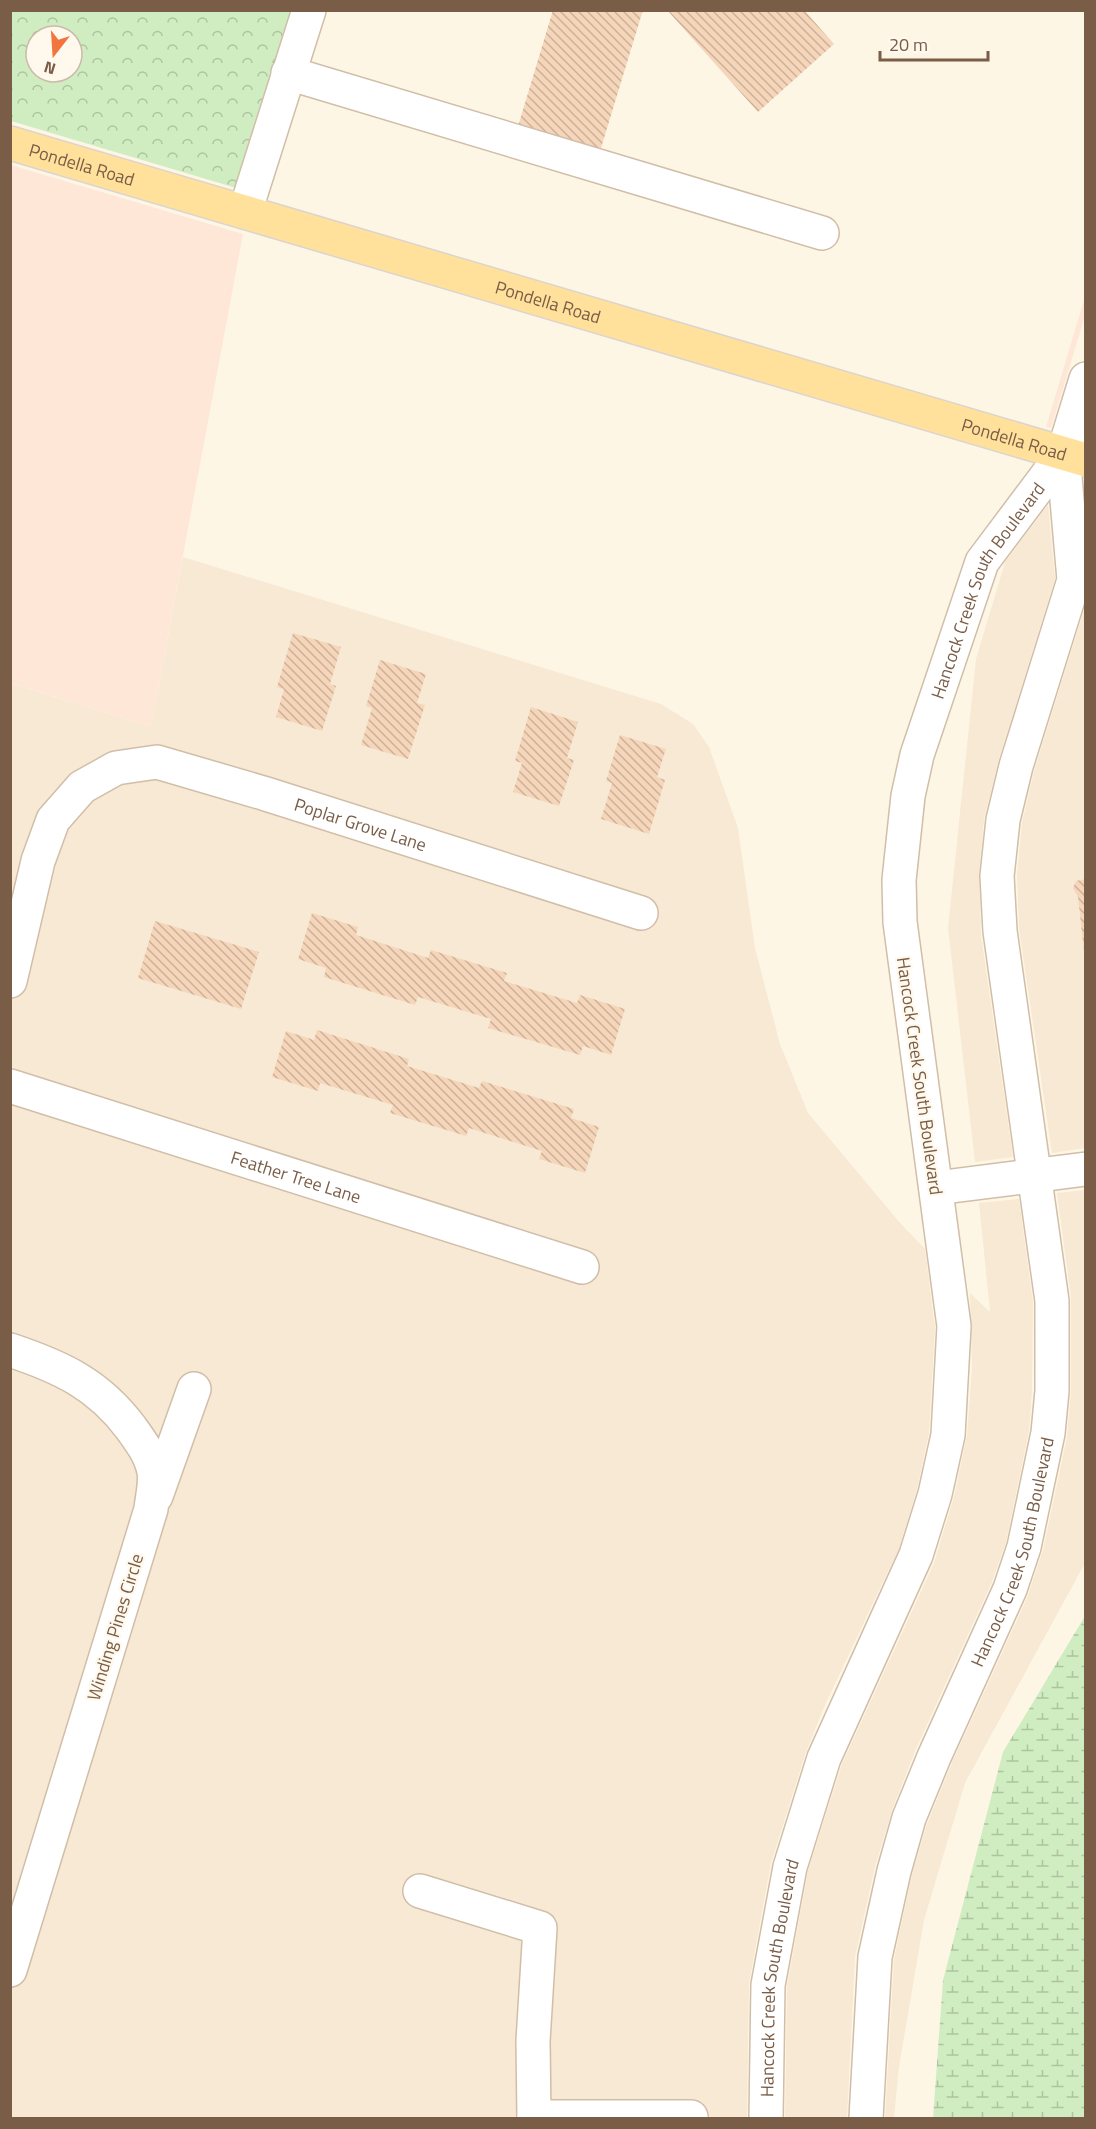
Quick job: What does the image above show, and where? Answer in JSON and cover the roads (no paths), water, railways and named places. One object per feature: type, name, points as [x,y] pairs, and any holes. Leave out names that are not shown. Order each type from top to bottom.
[{"type":"main road","name":"Pondella Road","points":[[10,143],[1074,457]]},
{"type":"street","points":[[245,212],[309,10]]},
{"type":"street","points":[[288,73],[822,233]]},
{"type":"street","points":[[1074,457],[1086,379]]},
{"type":"street","name":"Hancock Creek South Boulevard","points":[[866,2118],[875,1957],[894,1871],[909,1818],[933,1757],[1010,1589],[1024,1547],[1048,1433],[1052,1391],[1052,1301],[1000,931],[997,876],[1003,820],[1016,766],[1074,580],[1074,457]]},
{"type":"street","name":"Hancock Creek South Boulevard","points":[[766,2118],[768,1985],[790,1867],[824,1758],[916,1554],[935,1494],[948,1435],[954,1326],[903,964],[900,922],[899,880],[908,796],[917,755],[982,562],[1074,457]]},
{"type":"street","name":"Poplar Grove Lane","points":[[10,981],[38,861],[53,820],[82,787],[116,768],[157,762],[263,793],[641,913]]},
{"type":"street","name":"Feather Tree Lane","points":[[10,1086],[582,1267]]},
{"type":"street","points":[[936,1188],[1086,1169]]},
{"type":"street","name":"Winding Pines Circle","points":[[10,1350],[48,1362],[90,1385],[117,1409],[146,1448],[155,1474],[152,1509],[10,1970]]},
{"type":"street","points":[[152,1509],[194,1389]]},
{"type":"street","points":[[420,1891],[540,1928],[533,2041],[534,2118],[691,2117]]}]
